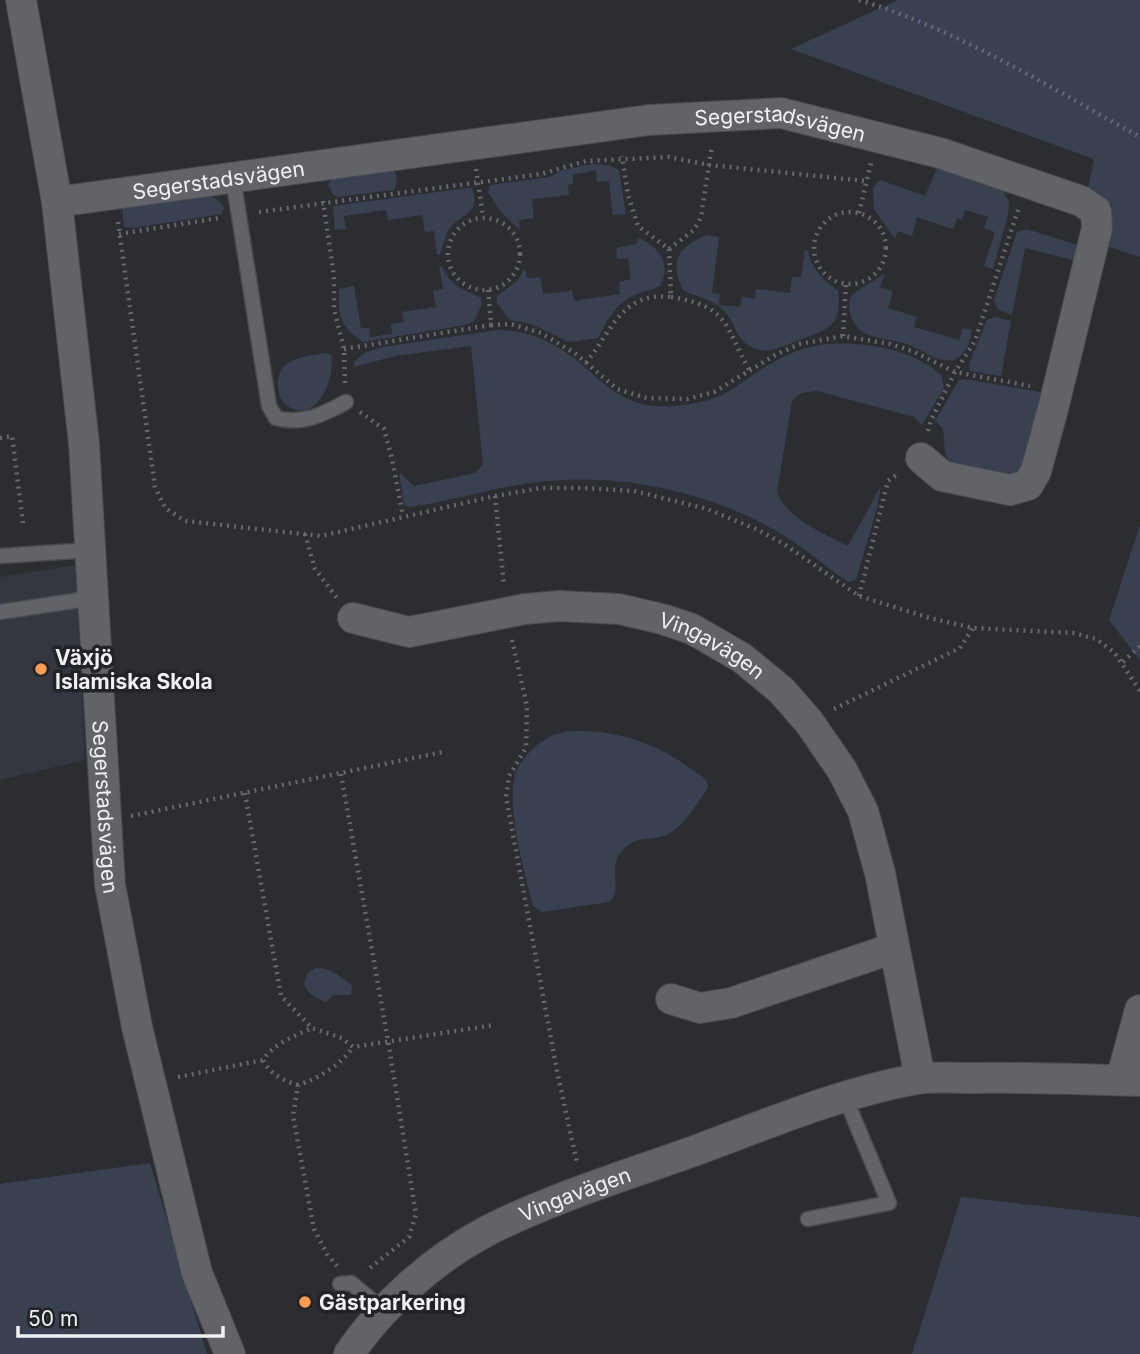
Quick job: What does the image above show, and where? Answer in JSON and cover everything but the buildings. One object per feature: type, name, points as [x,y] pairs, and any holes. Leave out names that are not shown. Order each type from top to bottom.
[{"type":"street","name":"Segerstadsvägen","points":[[21,0],[57,202],[84,444],[110,885],[137,1027],[197,1273],[230,1354]]},
{"type":"street","name":"Segerstadsvägen","points":[[57,202],[649,120],[781,113],[940,153],[1081,201],[1096,211],[1097,228],[1058,391],[1036,471],[1028,485],[1010,490],[942,476],[921,458]]},
{"type":"street","name":"Vingavägen","points":[[353,618],[409,632],[506,611],[559,606],[619,609],[682,626],[742,658],[781,690],[809,722],[835,759],[863,811],[880,873],[920,1078]]},
{"type":"street","points":[[671,999],[700,1008],[731,1003],[894,948]]},
{"type":"street","points":[[1130,1080],[1140,1010]]},
{"type":"street","name":"Vingavägen","points":[[349,1354],[385,1311],[435,1265],[486,1231],[537,1208],[776,1120],[845,1097],[920,1078],[1130,1080]]},
{"type":"lane","points":[[233,178],[270,406],[276,418],[288,421],[309,420],[346,402]]},
{"type":"lane","points":[[0,556],[90,550]]},
{"type":"lane","points":[[0,612],[93,598]]},
{"type":"lane","points":[[808,1219],[889,1203],[845,1097]]},
{"type":"lane","points":[[345,1283],[385,1311]]},
{"type":"path","points":[[859,0],[889,9],[962,39],[1140,137]]},
{"type":"path","points":[[669,249],[694,230],[701,217],[716,116]]},
{"type":"path","points":[[618,124],[628,195],[638,226],[669,249]]},
{"type":"path","points":[[859,214],[877,137]]},
{"type":"path","points":[[472,144],[484,217]]},
{"type":"path","points":[[119,234],[323,202],[541,174],[586,161],[668,157],[709,165],[866,181]]},
{"type":"path","points":[[318,166],[334,276],[334,309],[344,349],[346,402],[384,429],[402,516]]},
{"type":"path","points":[[859,596],[888,481],[921,458],[931,419],[955,372],[975,341],[1005,244],[1028,183]]},
{"type":"path","points":[[114,195],[155,487],[165,508],[185,521],[321,536],[402,516],[541,488],[634,491],[707,509],[756,529],[784,544],[859,596],[973,628],[1073,633],[1105,644],[1123,662],[1140,691]]},
{"type":"path","points":[[850,212],[859,214],[873,221],[882,233],[886,244],[885,257],[874,275],[865,281],[846,283],[833,280],[819,266],[814,248],[816,237],[826,222],[834,216],[850,212]]},
{"type":"path","points":[[484,217],[507,225],[520,245],[516,272],[508,281],[494,289],[471,288],[457,278],[450,267],[448,254],[450,242],[457,229],[470,220],[484,217]]},
{"type":"path","points":[[669,249],[671,297]]},
{"type":"path","points":[[843,336],[846,283]]},
{"type":"path","points":[[488,289],[491,325]]},
{"type":"path","points":[[586,363],[624,309],[650,297],[671,297],[712,308],[723,318],[750,371]]},
{"type":"path","points":[[344,349],[511,324],[558,341],[617,389],[646,398],[687,399],[714,393],[800,344],[843,336],[890,344],[912,351],[955,372],[1058,391]]},
{"type":"path","points":[[0,438],[12,436],[23,523]]},
{"type":"path","points":[[495,496],[506,611],[527,706],[526,748],[509,776],[506,797],[557,1071],[583,1192]]},
{"type":"path","points":[[305,534],[315,569],[353,618]]},
{"type":"path","points":[[809,722],[960,648],[973,628]]},
{"type":"path","points":[[1123,662],[1140,646]]},
{"type":"path","points":[[106,821],[443,752]]},
{"type":"path","points":[[298,1085],[293,1116],[314,1229],[345,1283],[409,1237],[416,1214],[341,774]]},
{"type":"path","points":[[245,793],[281,996],[312,1028],[342,1038],[353,1046],[494,1025]]},
{"type":"path","points":[[203,1073],[263,1060],[285,1042],[312,1028]]},
{"type":"path","points":[[263,1060],[266,1068],[298,1085],[319,1076],[348,1055],[353,1046]]},
{"type":"shaded area","points":[[898,0],[1140,0],[1140,257],[1106,246],[1112,205],[1087,193],[1094,159],[791,49]]},
{"type":"shaded area","points":[[590,164],[608,165],[619,170],[626,214],[613,215],[609,181],[597,182],[596,171],[573,174],[573,184],[568,185],[569,195],[532,199],[534,218],[519,220],[520,230],[501,212],[488,192],[490,185],[550,177],[560,171]]},
{"type":"shaded area","points":[[938,166],[1002,189],[1009,202],[993,269],[984,266],[995,232],[984,228],[988,217],[965,210],[962,220],[957,219],[953,229],[917,217],[912,236],[898,231],[895,239],[874,209],[873,188],[880,180],[925,196]]},
{"type":"shaded area","points":[[392,168],[397,178],[394,190],[337,197],[328,184],[334,177]]},
{"type":"shaded area","points":[[472,188],[472,208],[450,228],[440,255],[437,254],[434,231],[425,232],[422,215],[388,220],[386,210],[344,216],[346,229],[335,230],[333,206]]},
{"type":"shaded area","points":[[200,192],[219,202],[224,208],[222,214],[133,228],[124,227],[122,204]]},
{"type":"shaded area","points":[[1027,229],[1080,246],[1077,261],[1025,248],[1012,315],[998,309],[994,300],[1017,232]]},
{"type":"shaded area","points":[[707,235],[719,237],[712,293],[720,294],[719,305],[740,307],[742,297],[755,299],[756,289],[790,293],[792,277],[801,277],[805,249],[819,274],[838,290],[838,313],[835,320],[824,330],[774,349],[757,349],[746,344],[722,309],[683,290],[679,280],[679,256],[689,244]]},
{"type":"shaded area","points":[[638,238],[652,246],[661,257],[665,271],[660,286],[631,296],[619,306],[598,338],[569,342],[531,324],[510,320],[497,303],[497,296],[517,281],[525,268],[527,278],[540,277],[543,294],[572,291],[574,301],[620,294],[619,282],[631,279],[628,258],[617,259],[616,248],[636,244]]},
{"type":"shaded area","points":[[439,266],[455,284],[481,298],[482,304],[474,321],[465,325],[363,342],[345,326],[340,314],[339,289],[354,286],[361,328],[369,328],[370,337],[392,334],[391,324],[404,322],[402,312],[436,307],[433,291],[443,289]]},
{"type":"shaded area","points":[[885,273],[880,287],[893,291],[888,308],[917,317],[914,327],[959,340],[963,328],[972,330],[969,344],[961,355],[953,360],[941,359],[907,344],[875,337],[856,325],[850,311],[851,297]]},
{"type":"shaded area","points":[[995,317],[1011,321],[1001,376],[970,371],[969,364],[987,320]]},
{"type":"shaded area","points":[[498,330],[527,334],[548,341],[621,395],[653,406],[674,406],[711,399],[731,390],[782,358],[810,347],[831,344],[874,346],[910,356],[941,375],[944,388],[922,425],[914,417],[817,391],[801,393],[792,401],[777,492],[789,510],[807,524],[848,546],[881,486],[856,580],[848,582],[791,540],[756,520],[696,497],[633,483],[601,480],[538,482],[408,507],[404,504],[400,473],[414,486],[475,473],[483,464],[471,346],[395,356],[354,367],[354,362],[366,352],[383,347]]},
{"type":"shaded area","points":[[327,353],[331,355],[331,375],[323,395],[308,409],[289,407],[280,397],[278,379],[281,371],[293,360]]},
{"type":"shaded area","points":[[959,380],[1040,392],[1044,400],[1022,472],[1011,477],[958,468],[949,462],[945,452],[943,428],[935,421]]},
{"type":"shaded area","points":[[1140,525],[1140,660],[1109,620]]},
{"type":"shaded area","name":"Växjö Islamiska Skola","points":[[76,565],[85,760],[0,780],[0,577]]},
{"type":"shaded area","points":[[572,731],[620,735],[650,745],[702,777],[708,788],[676,829],[664,836],[633,842],[621,852],[617,858],[615,892],[609,902],[542,912],[533,906],[518,841],[513,805],[515,776],[518,767],[537,745],[554,735]]},
{"type":"shaded area","points":[[315,968],[326,969],[340,976],[352,986],[351,995],[333,995],[326,1002],[313,995],[304,984],[308,973]]},
{"type":"shaded area","points":[[150,1163],[207,1354],[0,1354],[0,1184]]},
{"type":"shaded area","points":[[961,1197],[1140,1217],[1140,1354],[912,1354]]},
{"type":"place","name":"Växjö Islamiska Skola","points":[[41,669]]},
{"type":"place","name":"Gästparkering","points":[[305,1302]]}]
